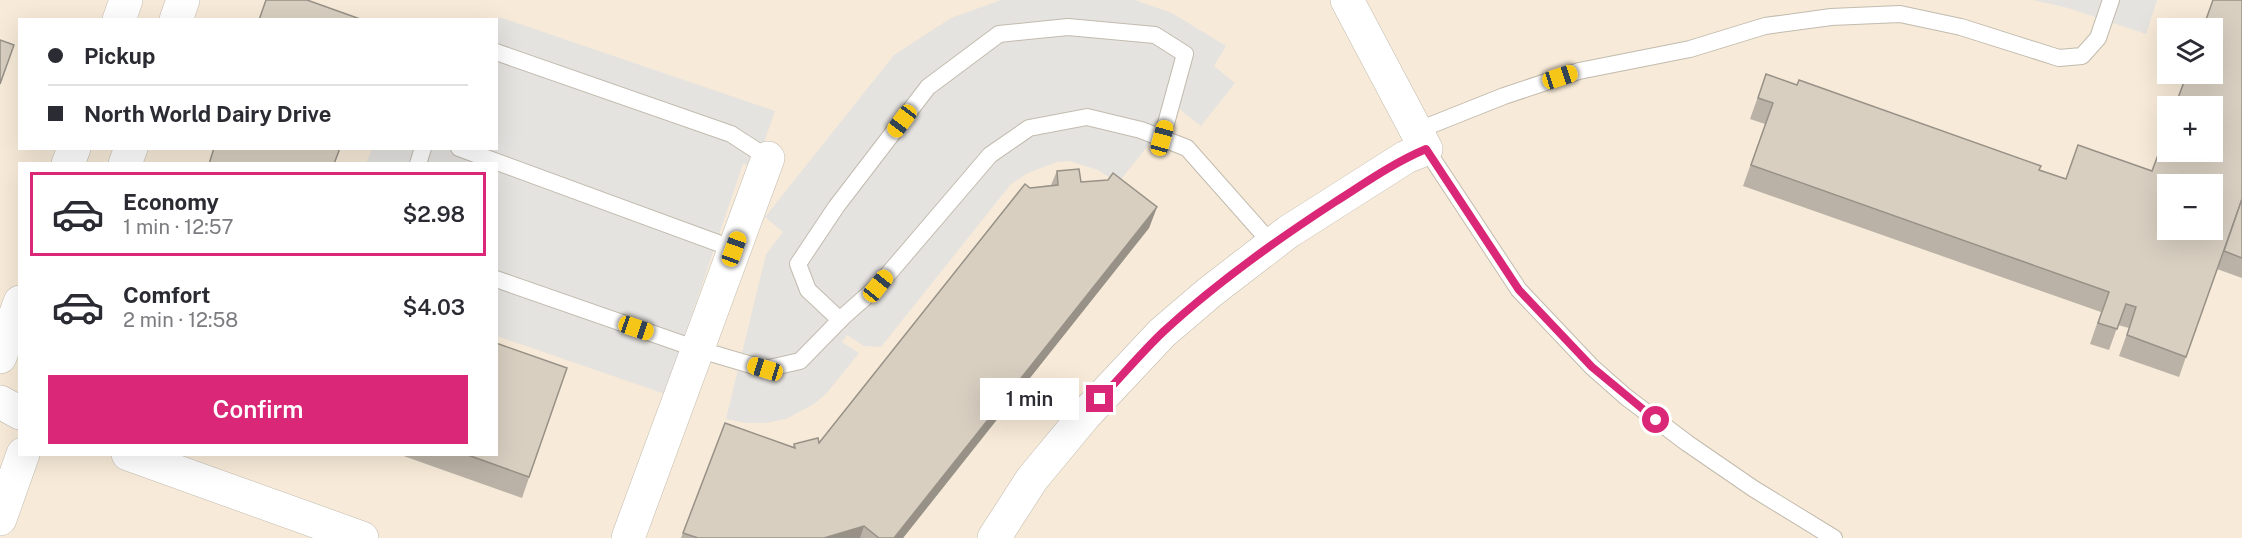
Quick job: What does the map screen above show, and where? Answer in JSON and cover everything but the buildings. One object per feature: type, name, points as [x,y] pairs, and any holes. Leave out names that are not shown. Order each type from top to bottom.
[{"type":"street","points":[[120,18],[126,0]]},
{"type":"street","points":[[177,18],[183,0]]},
{"type":"street","points":[[994,538],[1032,479],[1085,415],[1154,342],[1210,292],[1272,244],[1406,158],[1421,140],[1347,0]]},
{"type":"street","points":[[628,538],[768,158]]},
{"type":"street","points":[[0,357],[18,308]]},
{"type":"street","points":[[0,402],[18,412]]},
{"type":"street","points":[[0,519],[22,456]]},
{"type":"street","points":[[134,456],[362,538]]},
{"type":"lane","points":[[1834,538],[1754,489],[1687,443],[1626,397],[1592,367],[1519,290],[1421,140],[1504,96],[1579,71],[1690,49],[1765,27],[1831,17],[1899,14],[1961,27],[2059,58],[2082,56],[2098,38],[2111,0]]},
{"type":"lane","points":[[840,320],[808,290],[798,264],[836,207],[928,87],[999,34],[1068,27],[1155,35],[1185,54],[1162,138]]},
{"type":"lane","points":[[498,53],[731,134],[768,158]]},
{"type":"lane","points":[[498,280],[697,349],[765,369],[800,361],[840,320],[878,286],[990,155],[1029,128],[1087,117],[1141,130],[1187,148],[1272,244]]},
{"type":"lane","points":[[464,150],[497,162]]},
{"type":"lane","points":[[498,162],[734,249]]},
{"type":"shaded area","points":[[0,0],[2242,0],[2242,538],[0,538]]},
{"type":"shaded area","points":[[1001,0],[1135,0],[1172,13],[1226,46],[1214,66],[1235,83],[1201,126],[1178,108],[1118,183],[1098,170],[1069,161],[1057,162],[1028,173],[1011,184],[881,347],[864,346],[847,335],[842,342],[859,353],[826,394],[814,404],[786,419],[766,423],[746,423],[726,419],[766,254],[783,232],[765,217],[894,55],[951,18]]},
{"type":"shaded area","points":[[2033,0],[2157,0],[2146,34],[2068,8]]},
{"type":"shaded area","points":[[499,17],[775,111],[755,168],[743,164],[665,394],[498,336],[498,162],[367,162],[372,150],[498,150]]},
{"type":"route","points":[[1100,399],[1162,333],[1256,256],[1288,232],[1392,166],[1426,149],[1519,290],[1592,367],[1656,420]]}]
